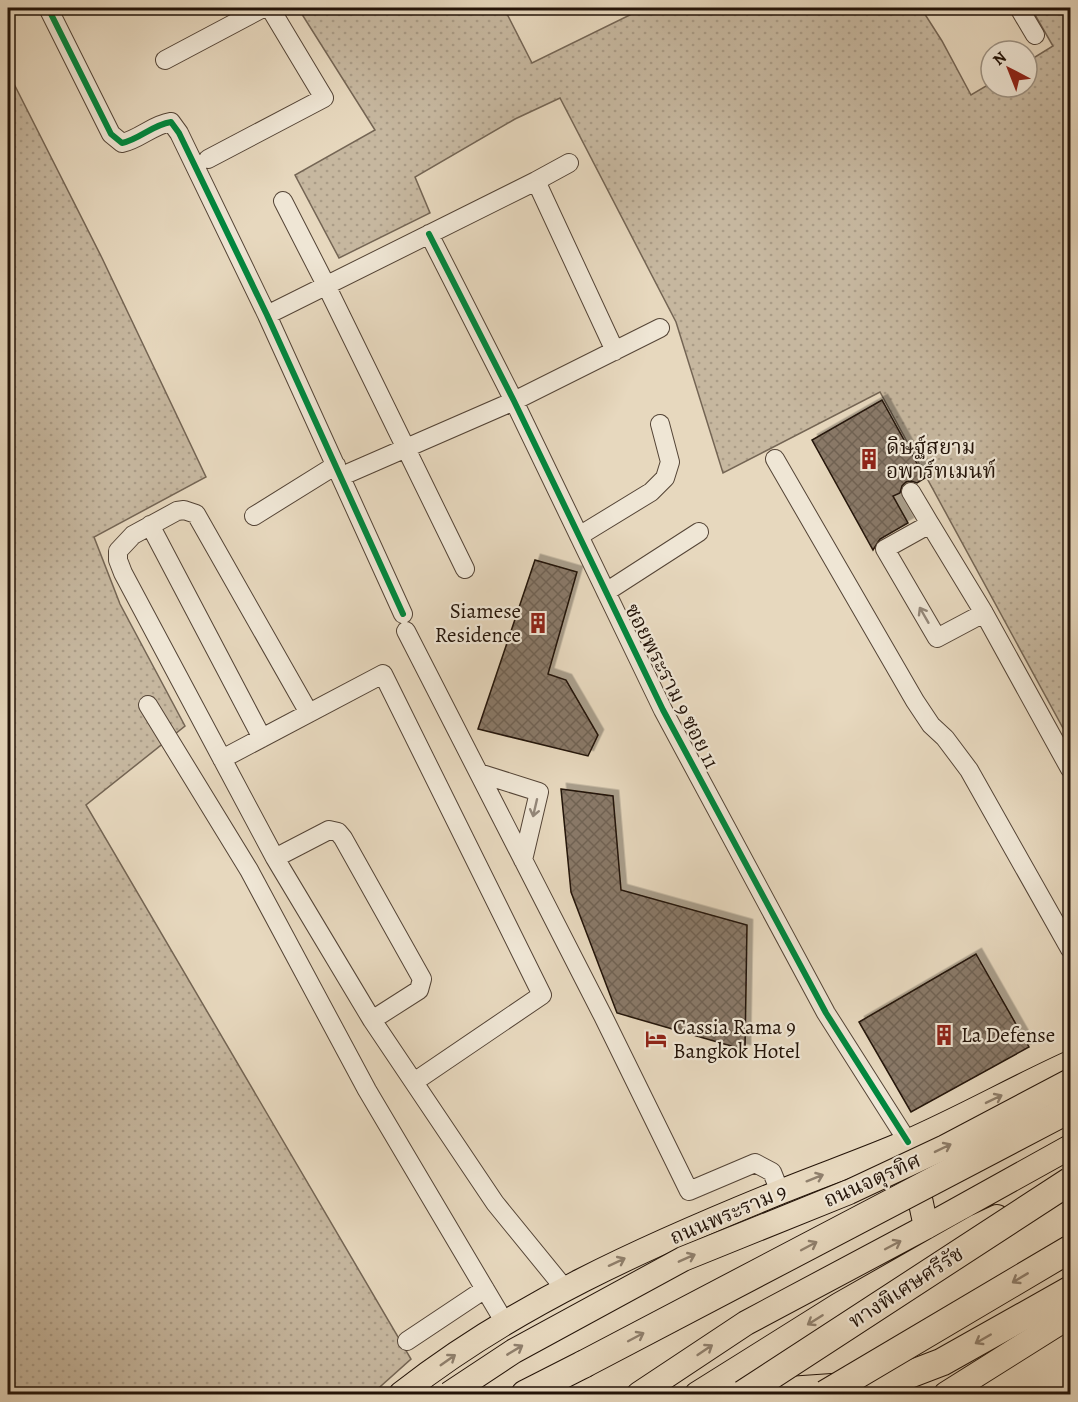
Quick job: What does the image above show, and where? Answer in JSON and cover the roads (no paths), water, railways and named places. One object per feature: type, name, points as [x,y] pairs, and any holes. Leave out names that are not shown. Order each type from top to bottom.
[{"type":"highway","points":[[525,1395],[1071,1109]]},
{"type":"highway","name":"ทางพิเศษศรีรัช","points":[[742,1395],[1071,1182]]},
{"type":"highway","points":[[825,1395],[1071,1249]]},
{"type":"highway","points":[[738,1395],[790,1393],[896,1380],[942,1362],[1071,1290]]},
{"type":"main road","name":"ถนนพระราม 9","points":[[401,1395],[457,1354],[565,1288],[666,1240],[908,1142],[1071,1063]]},
{"type":"main road","name":"ถนนจตุรทิศ","points":[[449,1395],[514,1351],[683,1259],[849,1192],[945,1147],[1071,1081]]},
{"type":"main road","points":[[908,1142],[926,1227]]},
{"type":"main road","points":[[639,1395],[746,1323],[1068,1149]]},
{"type":"main road","points":[[697,1395],[838,1305],[978,1226],[1071,1182]]},
{"type":"main road","points":[[950,1394],[1071,1316]]},
{"type":"street","points":[[48,8],[111,134],[122,143],[131,141],[158,124],[171,122],[179,133],[339,471],[404,623],[689,1191],[754,1163],[772,1172],[780,1192]]},
{"type":"street","points":[[165,60],[263,8]]},
{"type":"street","points":[[208,159],[324,98],[270,8]]},
{"type":"street","points":[[1019,8],[1035,35]]},
{"type":"street","points":[[267,315],[569,164]]},
{"type":"street","points":[[536,182],[615,351]]},
{"type":"street","points":[[283,201],[327,285],[465,569]]},
{"type":"street","name":"ซอยพระราม 9 ซอย 11","points":[[429,234],[514,401],[663,710],[820,1003],[908,1142]]},
{"type":"street","points":[[254,516],[339,471],[406,448],[514,401],[660,328]]},
{"type":"street","points":[[579,536],[651,492],[665,478],[670,462],[660,424]]},
{"type":"street","points":[[775,459],[915,701],[931,726],[945,738],[969,770],[1071,949]]},
{"type":"street","points":[[911,492],[984,613],[1071,769]]},
{"type":"street","points":[[309,713],[196,514],[184,510],[150,525],[133,535],[118,551],[118,560],[275,858],[372,1020],[495,1203],[565,1288]]},
{"type":"street","points":[[930,524],[885,549],[937,638],[984,613]]},
{"type":"street","points":[[150,525],[262,738]]},
{"type":"street","points":[[606,592],[699,532]]},
{"type":"street","points":[[222,759],[383,674],[542,994],[414,1082]]},
{"type":"street","points":[[148,705],[249,870],[367,1090],[505,1323]]},
{"type":"street","points":[[479,773],[539,792],[523,860]]},
{"type":"street","points":[[275,858],[328,830],[338,832],[343,838],[422,979],[419,990],[372,1020]]},
{"type":"street","points":[[407,1341],[485,1289]]},
{"type":"place","name":"ดิษฐ์สยาม อพาร์ทเมนท์","points":[[869,459]]},
{"type":"place","name":"Siamese Residence","points":[[538,623]]},
{"type":"place","name":"La Defense","points":[[944,1035]]},
{"type":"place","name":"Cassia Rama 9 Bangkok Hotel","points":[[656,1039]]}]
